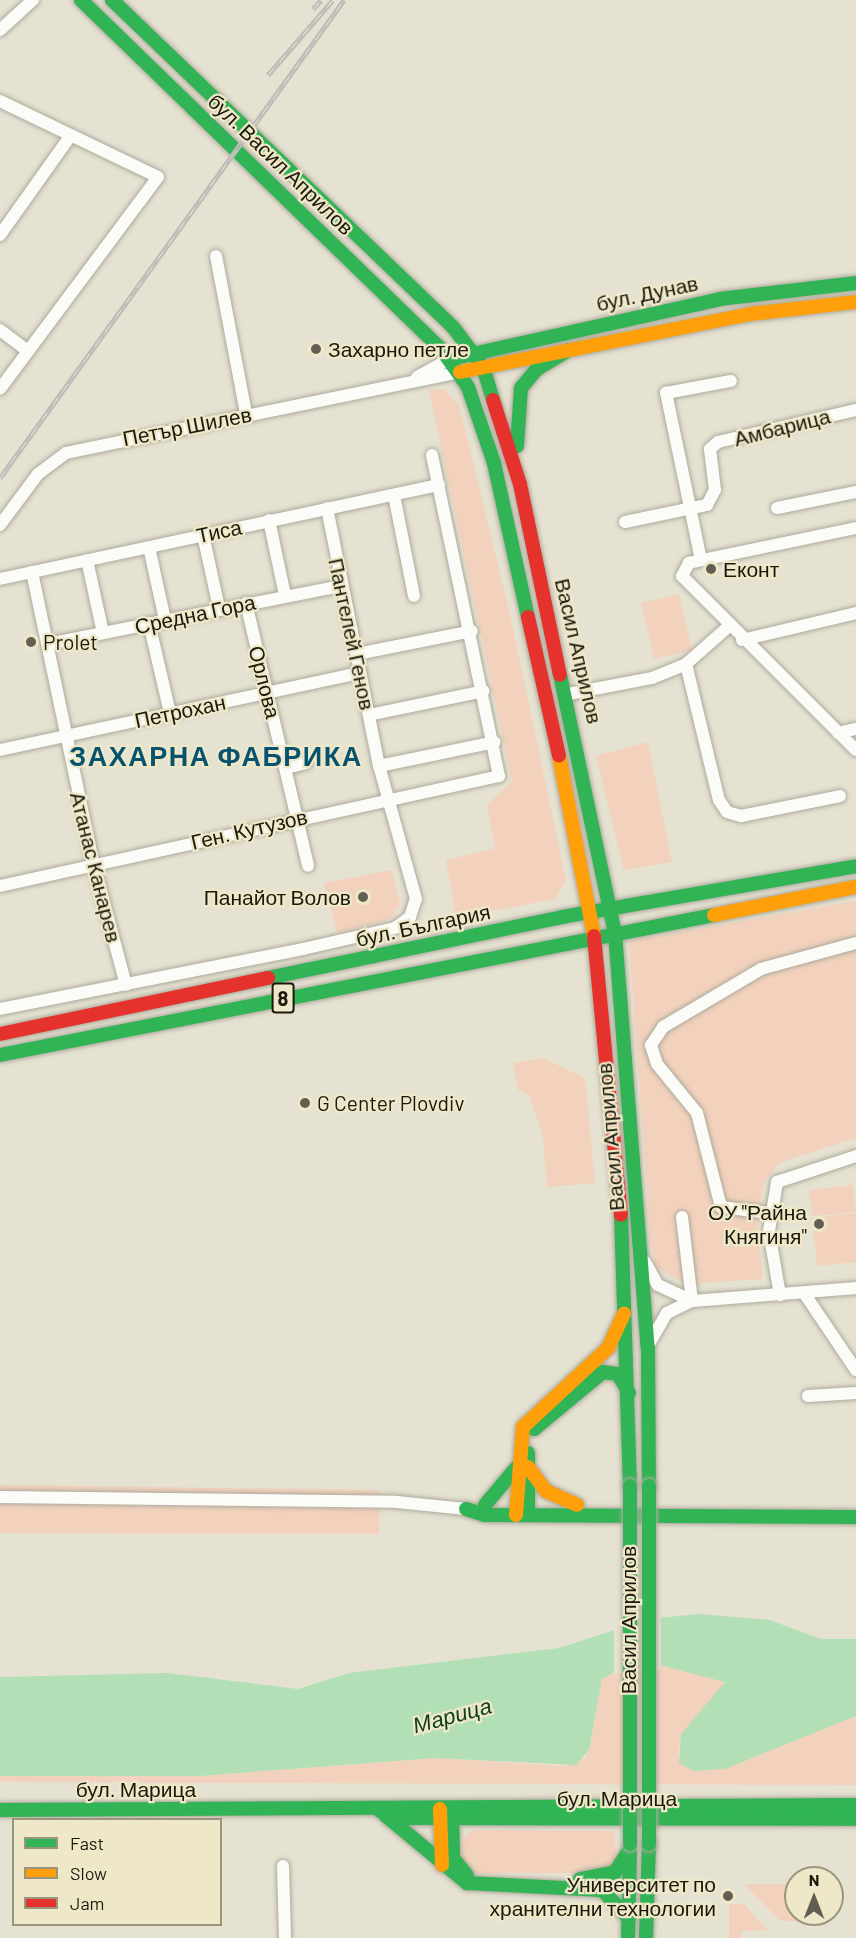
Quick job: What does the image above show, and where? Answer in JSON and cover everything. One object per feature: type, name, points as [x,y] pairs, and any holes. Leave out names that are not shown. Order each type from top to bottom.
[{"type":"main road","name":"бул. Васил Априлов","points":[[81,0],[450,359]]},
{"type":"main road","name":"бул. Васил Априлов","points":[[112,0],[474,350]]},
{"type":"main road","name":"бул. Дунав","points":[[450,359],[474,350],[720,298],[856,282]]},
{"type":"main road","name":"бул. Дунав","points":[[460,372],[750,314],[856,302]]},
{"type":"main road","name":"Васил Априлов","points":[[474,350],[483,367],[519,484],[568,694],[615,933],[648,1348],[649,1844],[646,1938]]},
{"type":"main road","points":[[519,484],[518,396],[530,375],[569,350]]},
{"type":"main road","name":"Васил Априлов","points":[[450,359],[460,372],[494,463],[594,936],[627,1307],[630,1486],[628,1938]]},
{"type":"main road","name":"бул. България","points":[[0,1034],[589,911],[856,866]]},
{"type":"main road","name":"бул. България","points":[[0,1055],[594,936],[856,887]]},
{"type":"main road","points":[[109,1011],[113,1033]]},
{"type":"main road","points":[[522,1510],[522,1467],[528,1419],[608,1348],[627,1307]]},
{"type":"main road","points":[[485,1505],[522,1467],[528,1442],[538,1423],[599,1374],[618,1374],[629,1394]]},
{"type":"main road","points":[[522,1467],[546,1491],[577,1505]]},
{"type":"main road","points":[[466,1509],[485,1505],[522,1510],[577,1505],[856,1506]]},
{"type":"main road","points":[[466,1509],[856,1517]]},
{"type":"main road","name":"бул. Марица","points":[[0,1810],[380,1810],[406,1818],[446,1812],[856,1805]]},
{"type":"main road","points":[[380,1810],[442,1865],[472,1885],[602,1890],[629,1918]]},
{"type":"main road","points":[[446,1812],[456,1867],[471,1875],[599,1878],[618,1870],[630,1846]]},
{"type":"main road","points":[[442,1865],[446,1812]]},
{"type":"main road","name":"бул. Марица","points":[[446,1812],[477,1818],[856,1819]]},
{"type":"main road","points":[[452,1839],[477,1818]]},
{"type":"street","points":[[0,30],[33,0]]},
{"type":"street","points":[[0,100],[69,138],[158,177],[0,389]]},
{"type":"street","points":[[0,235],[69,138]]},
{"type":"street","points":[[216,256],[246,414]]},
{"type":"street","points":[[0,330],[27,350]]},
{"type":"street","name":"Петър Шилев","points":[[405,383],[450,359]]},
{"type":"street","name":"Петър Шилев","points":[[0,525],[38,474],[66,453],[246,414],[460,372]]},
{"type":"street","points":[[701,560],[688,510],[666,393],[731,381]]},
{"type":"street","name":"Амбарица","points":[[625,522],[688,510],[714,499],[709,459],[718,442],[856,410]]},
{"type":"street","points":[[379,765],[495,742],[432,455]]},
{"type":"street","name":"Тиса","points":[[0,579],[439,485]]},
{"type":"street","points":[[777,508],[856,492]]},
{"type":"street","points":[[394,495],[414,596]]},
{"type":"street","name":"Пантелей Генов","points":[[327,508],[379,765],[416,899]]},
{"type":"street","points":[[269,520],[285,595]]},
{"type":"street","points":[[856,528],[701,560],[683,568],[684,583],[856,750]]},
{"type":"street","points":[[203,535],[219,608]]},
{"type":"street","points":[[149,547],[165,620]]},
{"type":"street","points":[[87,560],[104,633]]},
{"type":"street","name":"Атанас Канарев","points":[[32,572],[94,865],[126,985]]},
{"type":"street","name":"Средна Гора","points":[[48,644],[219,608],[341,586]]},
{"type":"street","name":"Орлова","points":[[246,603],[308,866]]},
{"type":"street","points":[[742,640],[856,613]]},
{"type":"street","points":[[149,623],[170,713]]},
{"type":"street","points":[[568,694],[652,678],[686,664],[728,627]]},
{"type":"street","points":[[357,654],[472,631]]},
{"type":"street","points":[[686,664],[719,800],[727,812],[741,816],[840,796]]},
{"type":"street","name":"Петрохан","points":[[0,750],[360,674]]},
{"type":"street","points":[[369,715],[484,691]]},
{"type":"street","points":[[838,733],[856,729]]},
{"type":"street","name":"Ген. Кутузов","points":[[0,886],[298,817],[499,776],[495,742]]},
{"type":"street","points":[[286,768],[306,763]]},
{"type":"street","name":"бул. България","points":[[0,1009],[126,985],[395,928],[410,917],[416,899]]},
{"type":"street","points":[[769,1213],[722,1207],[697,1113],[657,1064],[651,1045],[663,1027],[761,969],[856,943]]},
{"type":"street","points":[[780,1295],[769,1213],[777,1182],[856,1156]]},
{"type":"street","points":[[682,1217],[692,1301]]},
{"type":"street","points":[[641,1254],[658,1285],[692,1301]]},
{"type":"street","points":[[648,1348],[667,1313],[692,1301],[856,1288]]},
{"type":"street","points":[[804,1293],[856,1370]]},
{"type":"street","points":[[808,1396],[856,1393]]},
{"type":"street","points":[[0,1497],[398,1502],[466,1509]]},
{"type":"street","points":[[283,1866],[285,1938]]},
{"type":"shaded area","points":[[444,389],[459,405],[509,610],[566,880],[555,899],[456,918],[446,860],[495,848],[487,805],[512,781],[429,390]]},
{"type":"shaded area","points":[[679,594],[692,650],[654,659],[641,603]]},
{"type":"shaded area","points":[[648,742],[672,862],[624,870],[596,756]]},
{"type":"shaded area","points":[[392,870],[400,904],[391,919],[337,933],[324,883]]},
{"type":"shaded area","points":[[856,901],[856,1138],[779,1163],[764,1182],[757,1221],[763,1279],[685,1284],[656,1267],[651,1245],[629,941]]},
{"type":"shaded area","points":[[543,1058],[585,1078],[595,1183],[547,1187],[543,1137],[529,1095],[518,1090],[513,1063]]},
{"type":"shaded area","points":[[853,1185],[856,1212],[812,1216],[809,1190]]},
{"type":"shaded area","points":[[856,1213],[856,1262],[817,1266],[812,1218]]},
{"type":"shaded area","points":[[0,1485],[379,1490],[379,1534],[0,1533]]},
{"type":"shaded area","points":[[660,1665],[719,1676],[726,1687],[681,1734],[678,1758],[764,1752],[856,1716],[856,1785],[0,1782],[0,1776],[199,1776],[435,1758],[566,1766],[585,1758],[589,1750],[602,1679],[622,1668]]},
{"type":"shaded area","points":[[471,1830],[614,1831],[617,1862],[600,1873],[476,1873],[464,1867],[457,1848]]},
{"type":"shaded area","points":[[744,1884],[784,1884],[784,1921],[780,1921]]},
{"type":"shaded area","points":[[729,1904],[744,1904],[768,1930],[741,1931],[741,1938],[729,1938]]},
{"type":"water","name":"Марица","points":[[699,1614],[770,1620],[821,1639],[856,1639],[856,1716],[725,1769],[693,1771],[679,1763],[681,1734],[725,1682],[660,1665],[622,1668],[602,1679],[589,1750],[576,1765],[435,1758],[199,1776],[0,1776],[0,1677],[167,1673],[298,1689],[349,1673],[559,1648],[649,1619]]},
{"type":"pier","points":[[661,1615],[661,1669],[614,1674],[614,1626]]},
{"type":"railway","points":[[313,9],[321,0]]},
{"type":"railway","points":[[268,75],[333,0]]},
{"type":"railway","points":[[0,478],[344,0]]},
{"type":"traffic: fast","points":[[81,0],[441,349],[468,387],[494,463],[528,617]]},
{"type":"traffic: fast","points":[[112,0],[453,327],[483,367],[493,400]]},
{"type":"traffic: fast","points":[[450,359],[720,299],[856,283]]},
{"type":"traffic: fast","points":[[517,446],[521,388],[537,369],[569,350]]},
{"type":"traffic: fast","points":[[560,675],[615,933]]},
{"type":"traffic: fast","points":[[268,978],[562,917],[856,866]]},
{"type":"traffic: fast","points":[[0,1055],[714,915]]},
{"type":"traffic: fast","points":[[615,933],[648,1348],[649,1486]]},
{"type":"traffic: fast","points":[[621,1215],[630,1486]]},
{"type":"traffic: fast","points":[[534,1429],[603,1372],[618,1374],[629,1393]]},
{"type":"traffic: fast","points":[[528,1453],[528,1515]]},
{"type":"traffic: fast","points":[[485,1505],[516,1468]]},
{"type":"traffic: fast","points":[[630,1486],[630,1844]]},
{"type":"traffic: fast","points":[[649,1486],[649,1844]]},
{"type":"traffic: fast","points":[[466,1509],[485,1515],[856,1517]]},
{"type":"traffic: fast","points":[[0,1810],[856,1805]]},
{"type":"traffic: fast","points":[[452,1808],[453,1858],[467,1875]]},
{"type":"traffic: fast","points":[[380,1811],[406,1818],[856,1819]]},
{"type":"traffic: fast","points":[[385,1815],[467,1883],[602,1890],[629,1918]]},
{"type":"traffic: fast","points":[[646,1938],[649,1844]]},
{"type":"traffic: fast","points":[[580,1879],[615,1872],[630,1849]]},
{"type":"traffic: fast","points":[[628,1938],[630,1853]]},
{"type":"traffic: slow","points":[[460,372],[750,314],[856,302]]},
{"type":"traffic: slow","points":[[559,756],[594,936]]},
{"type":"traffic: slow","points":[[714,915],[856,887]]},
{"type":"traffic: slow","points":[[516,1515],[523,1427],[608,1348],[624,1314]]},
{"type":"traffic: slow","points":[[528,1467],[546,1491],[577,1505]]},
{"type":"traffic: slow","points":[[440,1809],[442,1865]]},
{"type":"traffic: jam","points":[[493,400],[520,484],[560,675]]},
{"type":"traffic: jam","points":[[528,617],[559,756]]},
{"type":"traffic: jam","points":[[594,936],[621,1215]]},
{"type":"traffic: jam","points":[[0,1034],[268,978]]},
{"type":"place","name":"Захарно петле","points":[[316,349]]},
{"type":"place","name":"Еконт","points":[[711,569]]},
{"type":"place","name":"Prolet","points":[[31,642]]},
{"type":"place","name":"Панайот Волов","points":[[363,897]]},
{"type":"place","name":"G Center Plovdiv","points":[[305,1103]]},
{"type":"place","name":"ОУ \"Райна Княгиня\"","points":[[819,1224]]},
{"type":"place","name":"Университет по хранителни технологии","points":[[728,1896]]},
{"type":"district","name":"ЗАХАРНА ФАБРИКА","points":[[216,756]]}]
